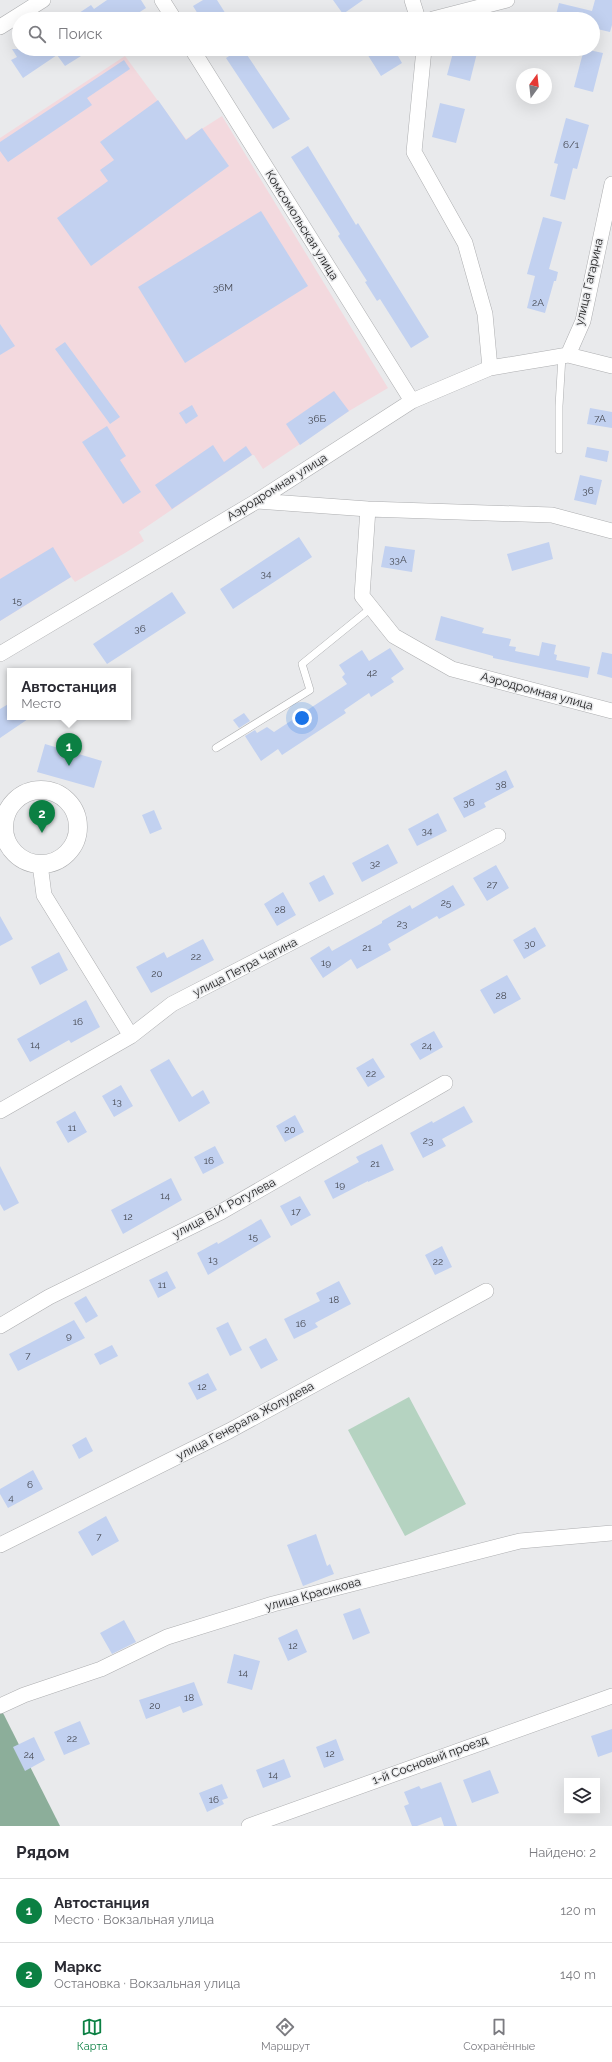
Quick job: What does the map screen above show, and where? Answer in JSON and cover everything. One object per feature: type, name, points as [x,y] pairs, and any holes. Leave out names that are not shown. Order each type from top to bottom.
[{"type":"street","points":[[24,12],[43,0]]},
{"type":"street","points":[[162,0],[170,12]]},
{"type":"street","points":[[412,0],[416,12]]},
{"type":"street","points":[[460,12],[507,0]]},
{"type":"street","points":[[0,27],[12,19]]},
{"type":"street","name":"Комсомольская улица","points":[[196,56],[412,401]]},
{"type":"street","points":[[423,56],[414,152],[465,243],[485,314],[490,368]]},
{"type":"street","name":"улица Гагарина","points":[[565,356],[583,321],[611,192]]},
{"type":"street","points":[[565,356],[612,366]]},
{"type":"street","name":"Аэродромная улица","points":[[0,654],[257,501],[412,401],[490,368],[565,356]]},
{"type":"street","points":[[257,501],[368,509],[552,515],[612,531]]},
{"type":"street","name":"Аэродромная улица","points":[[368,509],[362,596],[394,636],[452,669],[612,711]]},
{"type":"street","points":[[42,789],[56,793],[68,801],[76,813],[78,827],[75,842],[67,853],[54,861],[40,864],[26,860],[14,852],[6,840],[1,827],[7,812],[15,800],[28,792],[42,789]]},
{"type":"street","name":"улица Петра Чагина","points":[[0,1110],[131,1036],[172,1004],[498,836]]},
{"type":"street","points":[[40,864],[44,895],[131,1036]]},
{"type":"street","name":"улица В.И. Рогулева","points":[[0,1326],[49,1297],[222,1212],[445,1083]]},
{"type":"street","name":"улица Генерала Жолудева","points":[[0,1545],[229,1431],[486,1291]]},
{"type":"street","name":"улица Красикова","points":[[0,1706],[24,1695],[101,1669],[167,1637],[274,1604],[520,1541],[612,1533]]},
{"type":"street","name":"1-й Сосновый проезд","points":[[248,1826],[612,1696]]},
{"type":"lane","points":[[559,450],[559,406],[565,356]]},
{"type":"lane","points":[[216,748],[310,690],[302,664],[371,608]]},
{"type":"shaded area","points":[[125,56],[186,139],[222,116],[388,388],[349,411],[263,469],[254,455],[252,455],[139,532],[144,541],[75,582],[71,577],[0,621],[0,138]]},
{"type":"green space","points":[[409,1397],[466,1504],[405,1536],[348,1430]]},
{"type":"green space","points":[[0,1707],[60,1826],[0,1826]]},
{"type":"building","points":[[107,0],[141,0],[146,8],[140,12],[80,12],[91,5],[94,9]]},
{"type":"building","points":[[203,0],[217,0],[225,12],[197,12],[193,6]]},
{"type":"building","points":[[333,0],[363,0],[346,12],[342,12]]},
{"type":"building","points":[[595,0],[612,0],[612,25],[610,32],[600,30],[600,12],[557,12],[559,3],[592,11]]},
{"type":"building","points":[[600,52],[603,53],[593,92],[574,87],[582,56],[600,56]]},
{"type":"building","points":[[56,56],[23,78],[11,60],[17,57]]},
{"type":"building","points":[[58,56],[81,56],[65,66]]},
{"type":"building","points":[[229,56],[248,56],[290,119],[273,129],[226,58]]},
{"type":"building","points":[[368,56],[398,56],[402,63],[381,76]]},
{"type":"building","points":[[452,56],[476,56],[470,81],[447,75]]},
{"type":"building","points":[[124,60],[130,69],[87,98],[92,105],[8,162],[0,151],[0,142]]},
{"type":"building","points":[[158,100],[186,140],[202,128],[229,166],[91,266],[57,218],[108,181],[100,170],[114,160],[100,142]]},
{"type":"building","points":[[440,103],[465,109],[456,143],[432,137]]},
{"type":"building","points":[[566,118],[589,125],[577,169],[573,168],[565,200],[550,196],[558,164],[554,163]]},
{"type":"building","points":[[308,146],[356,225],[358,223],[429,337],[411,348],[380,299],[377,301],[365,282],[367,281],[338,236],[340,234],[291,157]]},
{"type":"building","points":[[261,211],[308,286],[185,363],[138,287]]},
{"type":"building","points":[[543,217],[562,222],[549,269],[558,272],[545,313],[527,308],[535,276],[527,274]]},
{"type":"building","points":[[0,324],[15,346],[0,355]]},
{"type":"building","points":[[65,342],[120,417],[110,424],[55,349]]},
{"type":"building","points":[[334,391],[349,411],[300,445],[286,424]]},
{"type":"building","points":[[192,405],[198,416],[186,424],[179,413]]},
{"type":"building","points":[[590,408],[612,412],[612,428],[587,424]]},
{"type":"building","points":[[107,426],[126,456],[120,460],[141,492],[123,504],[82,442]]},
{"type":"building","points":[[213,445],[224,462],[246,446],[252,455],[172,509],[155,485]]},
{"type":"building","points":[[587,447],[609,451],[607,462],[585,457]]},
{"type":"building","points":[[580,475],[602,480],[596,505],[574,500]]},
{"type":"building","points":[[299,537],[312,557],[233,609],[220,589]]},
{"type":"building","points":[[549,542],[553,559],[512,571],[507,554]]},
{"type":"building","points":[[385,546],[415,550],[412,572],[381,567]]},
{"type":"building","points":[[53,547],[71,577],[0,621],[0,579]]},
{"type":"building","points":[[172,592],[186,613],[107,664],[93,644]]},
{"type":"building","points":[[441,616],[484,628],[482,633],[511,639],[509,646],[516,647],[515,651],[539,656],[542,642],[556,645],[554,654],[557,655],[556,660],[590,667],[588,678],[493,658],[493,656],[435,640]]},
{"type":"building","points":[[390,648],[404,669],[391,678],[394,682],[371,697],[369,693],[344,710],[346,713],[282,755],[278,749],[261,761],[245,736],[255,730],[257,733],[267,727],[274,732],[347,684],[342,677],[345,674],[339,665],[362,650],[369,661]]},
{"type":"building","points":[[602,652],[612,654],[612,678],[597,674]]},
{"type":"building","points":[[7,705],[7,720],[27,720],[0,738],[0,709]]},
{"type":"building","points":[[244,713],[250,721],[239,728],[233,720]]},
{"type":"building","points":[[45,744],[102,761],[94,788],[37,772]]},
{"type":"building","points":[[506,770],[514,787],[484,803],[486,807],[464,818],[453,798]]},
{"type":"building","points":[[154,810],[162,829],[150,834],[142,815]]},
{"type":"building","points":[[438,813],[447,831],[417,846],[408,829]]},
{"type":"building","points":[[388,844],[398,863],[362,882],[352,863]]},
{"type":"building","points":[[496,865],[509,888],[487,901],[473,878]]},
{"type":"building","points":[[324,875],[334,894],[319,902],[309,883]]},
{"type":"building","points":[[453,885],[465,905],[439,919],[437,916],[388,944],[391,950],[357,969],[351,959],[323,978],[310,958],[329,946],[332,951],[382,923],[382,921],[410,905],[412,909]]},
{"type":"building","points":[[283,892],[296,915],[277,926],[264,904]]},
{"type":"building","points":[[0,916],[13,939],[0,946]]},
{"type":"building","points":[[535,927],[546,946],[524,959],[513,940]]},
{"type":"building","points":[[203,939],[214,960],[151,993],[136,967],[164,952],[167,958]]},
{"type":"building","points":[[59,952],[68,970],[40,985],[31,967]]},
{"type":"building","points":[[507,975],[521,999],[494,1014],[480,990]]},
{"type":"building","points":[[86,1000],[100,1027],[71,1043],[69,1040],[30,1062],[17,1039]]},
{"type":"building","points":[[434,1031],[443,1047],[420,1060],[410,1044]]},
{"type":"building","points":[[373,1058],[385,1077],[368,1087],[356,1068]]},
{"type":"building","points":[[169,1059],[192,1097],[203,1090],[210,1103],[179,1122],[150,1070]]},
{"type":"building","points":[[121,1085],[133,1106],[114,1117],[102,1096]]},
{"type":"building","points":[[464,1106],[473,1122],[442,1139],[446,1146],[423,1158],[410,1133],[432,1121],[433,1123]]},
{"type":"building","points":[[75,1111],[87,1132],[68,1143],[56,1122]]},
{"type":"building","points":[[295,1115],[304,1132],[285,1142],[276,1126]]},
{"type":"building","points":[[382,1144],[394,1170],[368,1181],[333,1199],[324,1181],[359,1162],[356,1157]]},
{"type":"building","points":[[215,1146],[224,1163],[203,1174],[194,1157]]},
{"type":"building","points":[[0,1166],[19,1203],[4,1211],[0,1204]]},
{"type":"building","points":[[171,1178],[182,1200],[123,1234],[111,1210]]},
{"type":"building","points":[[300,1196],[311,1215],[291,1226],[280,1206]]},
{"type":"building","points":[[261,1219],[271,1237],[208,1275],[197,1253],[217,1242],[218,1244]]},
{"type":"building","points":[[442,1246],[452,1267],[435,1275],[425,1255]]},
{"type":"building","points":[[167,1271],[176,1288],[158,1298],[149,1280]]},
{"type":"building","points":[[339,1281],[351,1304],[315,1323],[318,1327],[294,1339],[284,1319],[320,1301],[316,1293]]},
{"type":"building","points":[[86,1296],[98,1316],[86,1323],[74,1303]]},
{"type":"building","points":[[74,1320],[85,1338],[18,1371],[9,1354]]},
{"type":"building","points":[[228,1322],[242,1350],[230,1356],[216,1328]]},
{"type":"building","points":[[266,1338],[278,1360],[261,1369],[249,1347]]},
{"type":"building","points":[[112,1345],[118,1356],[100,1365],[94,1354]]},
{"type":"building","points":[[208,1373],[217,1390],[197,1400],[188,1383]]},
{"type":"building","points":[[86,1437],[93,1451],[79,1459],[72,1445]]},
{"type":"building","points":[[33,1470],[43,1489],[8,1508],[0,1494],[0,1489]]},
{"type":"building","points":[[106,1516],[119,1541],[92,1556],[78,1532]]},
{"type":"building","points":[[316,1534],[327,1566],[330,1564],[334,1574],[303,1586],[287,1545]]},
{"type":"building","points":[[360,1608],[370,1633],[353,1640],[343,1614]]},
{"type":"building","points":[[124,1620],[136,1642],[112,1654],[100,1633]]},
{"type":"building","points":[[297,1629],[307,1652],[288,1661],[278,1638]]},
{"type":"building","points":[[234,1654],[260,1661],[252,1690],[227,1683]]},
{"type":"building","points":[[194,1682],[203,1705],[183,1713],[180,1706],[146,1719],[139,1700]]},
{"type":"building","points":[[80,1721],[90,1744],[64,1755],[54,1732]]},
{"type":"building","points":[[612,1729],[612,1752],[598,1757],[591,1736]]},
{"type":"building","points":[[34,1737],[45,1760],[25,1771],[13,1747]]},
{"type":"building","points":[[336,1739],[344,1760],[324,1768],[316,1747]]},
{"type":"building","points":[[284,1759],[291,1777],[263,1788],[256,1770]]},
{"type":"building","points":[[490,1770],[499,1793],[472,1803],[463,1780]]},
{"type":"building","points":[[441,1782],[457,1826],[444,1826],[441,1817],[417,1826],[412,1826],[404,1806],[409,1804],[404,1792],[419,1786],[421,1789]]},
{"type":"building","points":[[222,1784],[228,1798],[222,1800],[224,1804],[207,1812],[199,1793]]},
{"type":"place","name":"Автостанция","points":[[69,766]]},
{"type":"place","name":"Маркс","points":[[42,833]]}]
